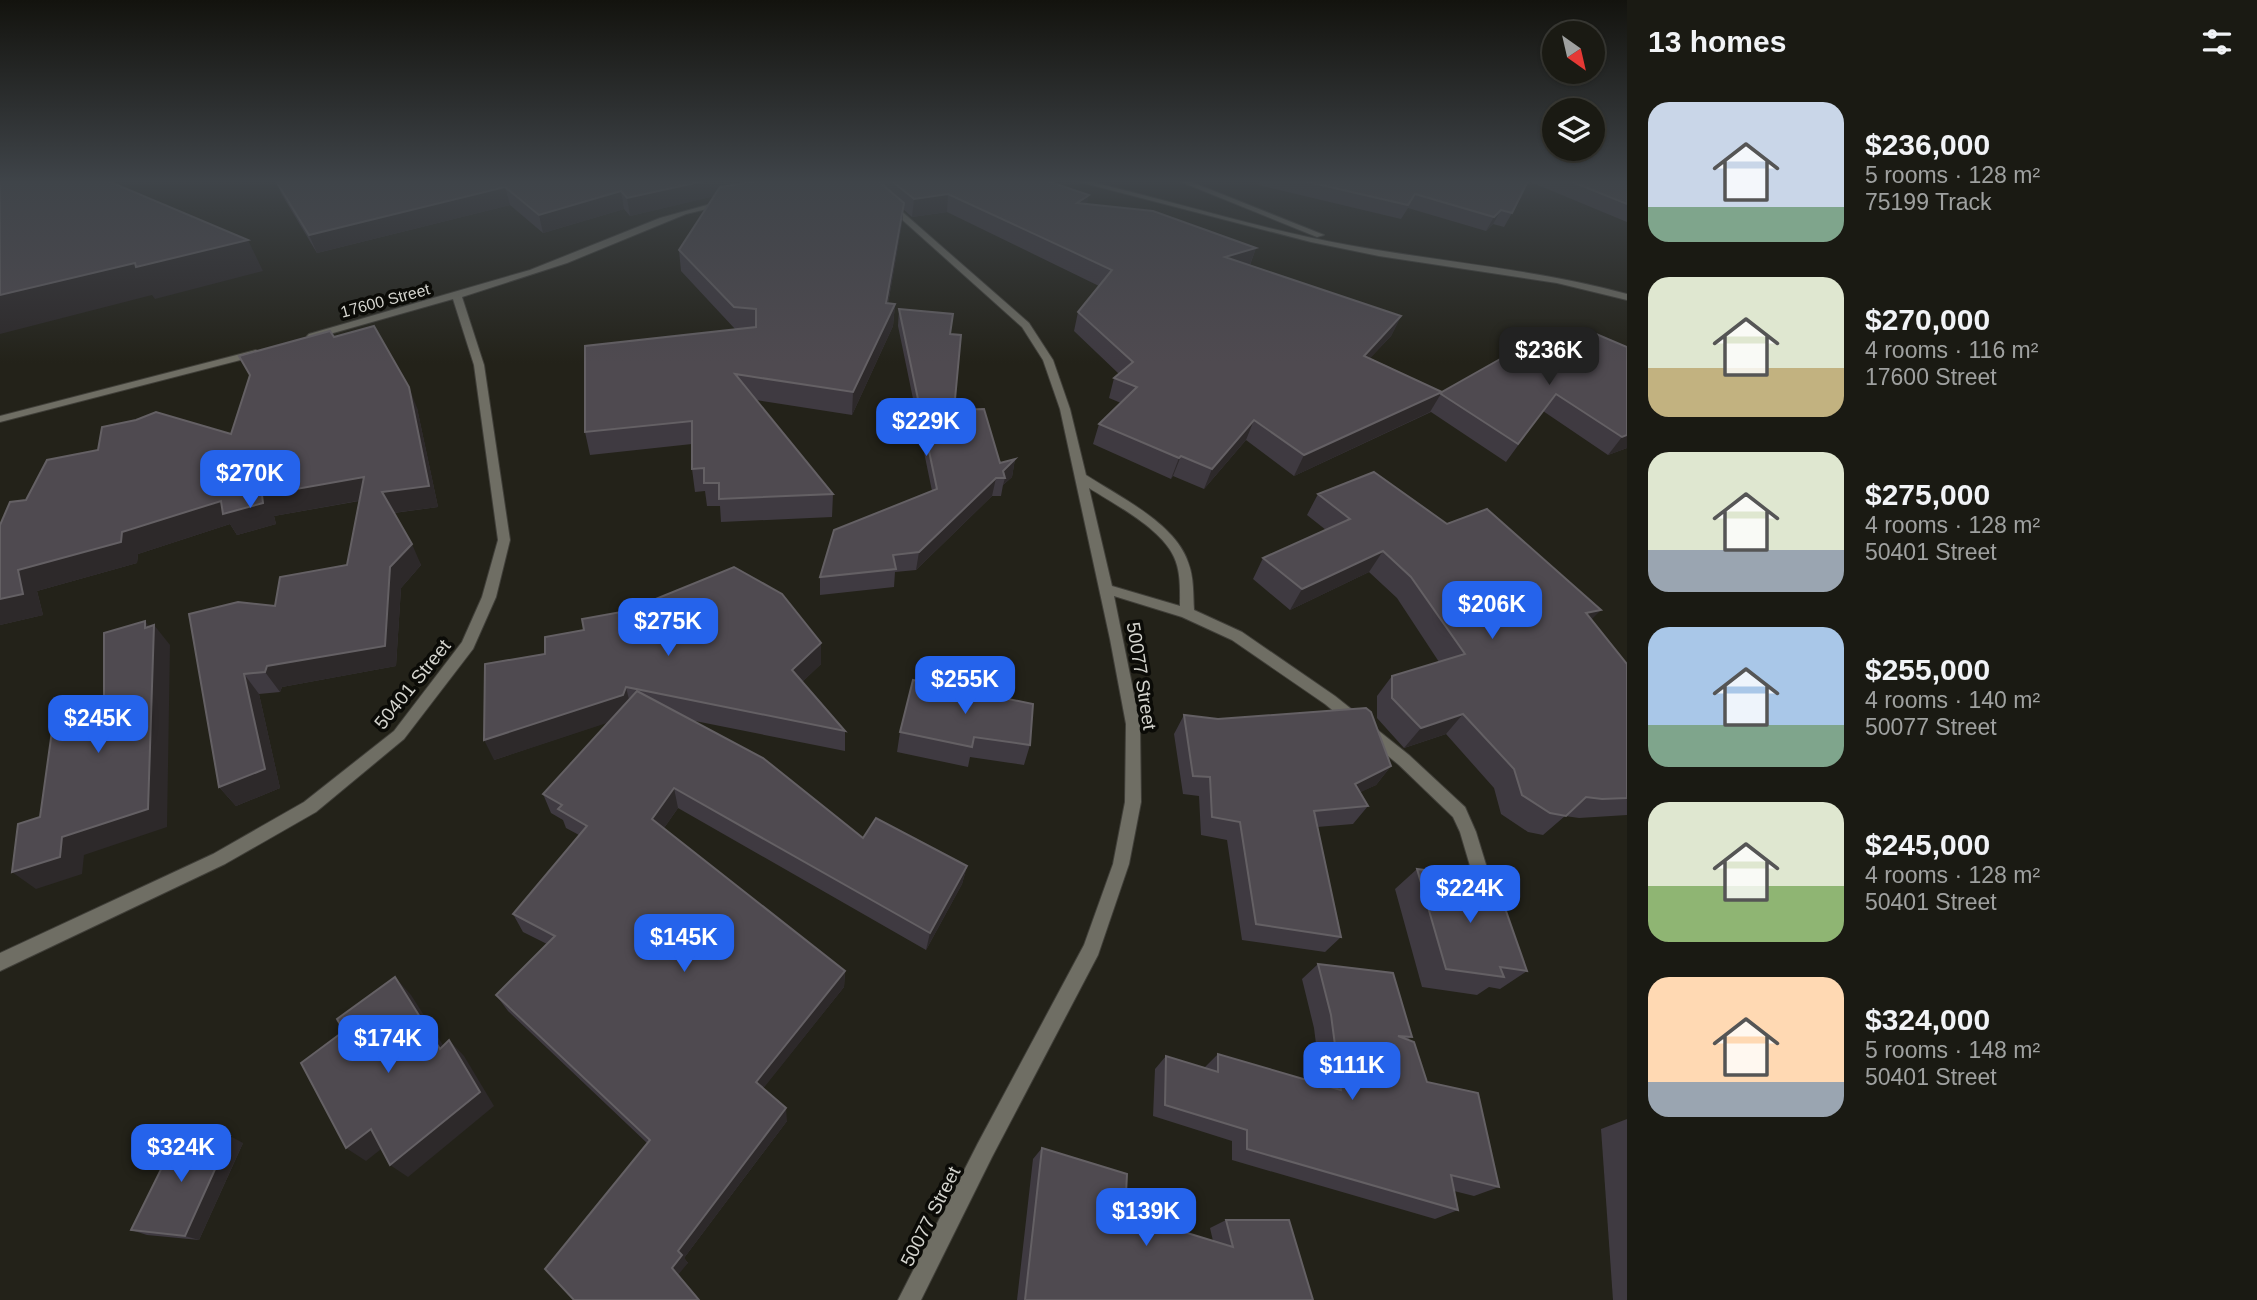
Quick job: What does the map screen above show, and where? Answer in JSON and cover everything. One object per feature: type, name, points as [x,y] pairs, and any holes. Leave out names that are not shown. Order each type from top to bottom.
[{"type":"street","name":"17600 Street","points":[[299,340],[457,297],[565,261],[613,242]]},
{"type":"street","name":"50077 Street","points":[[909,1300],[1092,949],[1121,864],[1133,802],[1133,724],[1081,477],[1065,409],[1048,360],[1026,326],[931,242]]},
{"type":"street","points":[[1319,242],[1553,279],[1627,297]]},
{"type":"street","points":[[1332,242],[1347,248]]},
{"type":"street","name":"50401 Street","points":[[0,962],[219,859],[310,807],[399,735],[468,645],[489,597],[504,540],[479,365],[457,297]]},
{"type":"street","points":[[0,419],[262,351]]},
{"type":"street","points":[[1081,477],[1152,526],[1178,551],[1186,580],[1186,613]]},
{"type":"street","points":[[1106,589],[1186,613],[1237,636],[1330,700],[1443,795],[1459,812],[1468,832],[1494,922]]},
{"type":"building","points":[[0,242],[241,242],[136,267],[135,263],[0,295]]},
{"type":"building","points":[[684,242],[897,242],[886,303],[895,304],[853,392],[735,374],[833,494],[719,499],[719,483],[704,483],[704,468],[692,469],[692,421],[585,432],[585,346],[756,327],[756,309],[734,307],[679,250]]},
{"type":"building","points":[[1051,242],[1238,242],[1256,248],[1225,257],[1401,316],[1364,356],[1442,392],[1304,455],[1254,420],[1212,469],[1181,456],[1179,458],[1099,424],[1137,387],[1114,378],[1133,362],[1078,312],[1112,270]]},
{"type":"building","points":[[899,309],[953,314],[950,334],[961,335],[954,410],[984,409],[1000,463],[1015,459],[1003,471],[1005,478],[996,478],[919,552],[893,555],[896,569],[820,577],[834,530],[937,489]]},
{"type":"building","points":[[374,326],[409,387],[429,486],[382,492],[412,544],[390,567],[385,646],[267,666],[265,672],[244,674],[265,769],[219,787],[189,614],[238,602],[275,606],[280,577],[347,565],[364,477],[262,495],[263,503],[223,514],[221,501],[122,532],[121,542],[18,570],[23,594],[0,599],[0,525],[10,502],[26,500],[47,460],[98,450],[102,427],[136,420],[156,412],[231,434],[250,375],[239,356],[330,331],[334,337]]},
{"type":"building","points":[[1589,331],[1627,347],[1627,435],[1622,437],[1556,394],[1518,444],[1441,394],[1525,345],[1561,360]]},
{"type":"building","points":[[1374,472],[1447,524],[1487,509],[1601,610],[1586,613],[1627,664],[1627,798],[1586,797],[1566,816],[1550,813],[1522,795],[1514,769],[1463,714],[1421,728],[1392,698],[1392,676],[1465,654],[1411,577],[1383,551],[1302,589],[1263,558],[1350,519],[1318,494]]},
{"type":"building","points":[[734,567],[782,594],[821,643],[792,670],[845,731],[626,687],[623,695],[484,740],[485,664],[545,654],[545,637],[584,630],[582,619],[627,611],[627,606],[646,603]]},
{"type":"building","points":[[145,621],[145,628],[154,625],[148,809],[62,837],[60,857],[12,872],[18,824],[40,817],[52,731],[104,716],[104,633]]},
{"type":"building","points":[[913,680],[1033,704],[1030,745],[974,737],[972,747],[900,732]]},
{"type":"building","points":[[637,691],[763,758],[863,838],[876,818],[967,866],[930,933],[674,788],[652,819],[845,971],[756,1082],[786,1108],[678,1251],[682,1255],[672,1268],[699,1300],[574,1300],[545,1269],[650,1140],[496,995],[555,936],[513,914],[587,826],[558,809],[562,805],[543,794]]},
{"type":"building","points":[[1366,708],[1371,712],[1391,766],[1355,784],[1368,806],[1314,811],[1341,937],[1256,924],[1240,822],[1212,817],[1210,777],[1193,776],[1184,715],[1218,719]]},
{"type":"building","points":[[1417,869],[1465,875],[1470,887],[1499,891],[1527,971],[1500,967],[1504,977],[1446,969]]},
{"type":"building","points":[[1318,964],[1393,973],[1412,1037],[1398,1036],[1414,1042],[1427,1082],[1478,1093],[1499,1187],[1451,1175],[1458,1210],[1247,1149],[1247,1130],[1165,1105],[1166,1056],[1218,1072],[1218,1054],[1341,1090],[1331,1015]]},
{"type":"building","points":[[395,977],[440,1049],[449,1040],[480,1092],[390,1165],[371,1129],[346,1148],[301,1063],[344,1031],[337,1019]]},
{"type":"building","points":[[180,1131],[230,1136],[185,1236],[131,1230]]},
{"type":"building","points":[[1042,1148],[1127,1174],[1125,1214],[1233,1247],[1226,1220],[1289,1220],[1313,1300],[1025,1300]]}]
